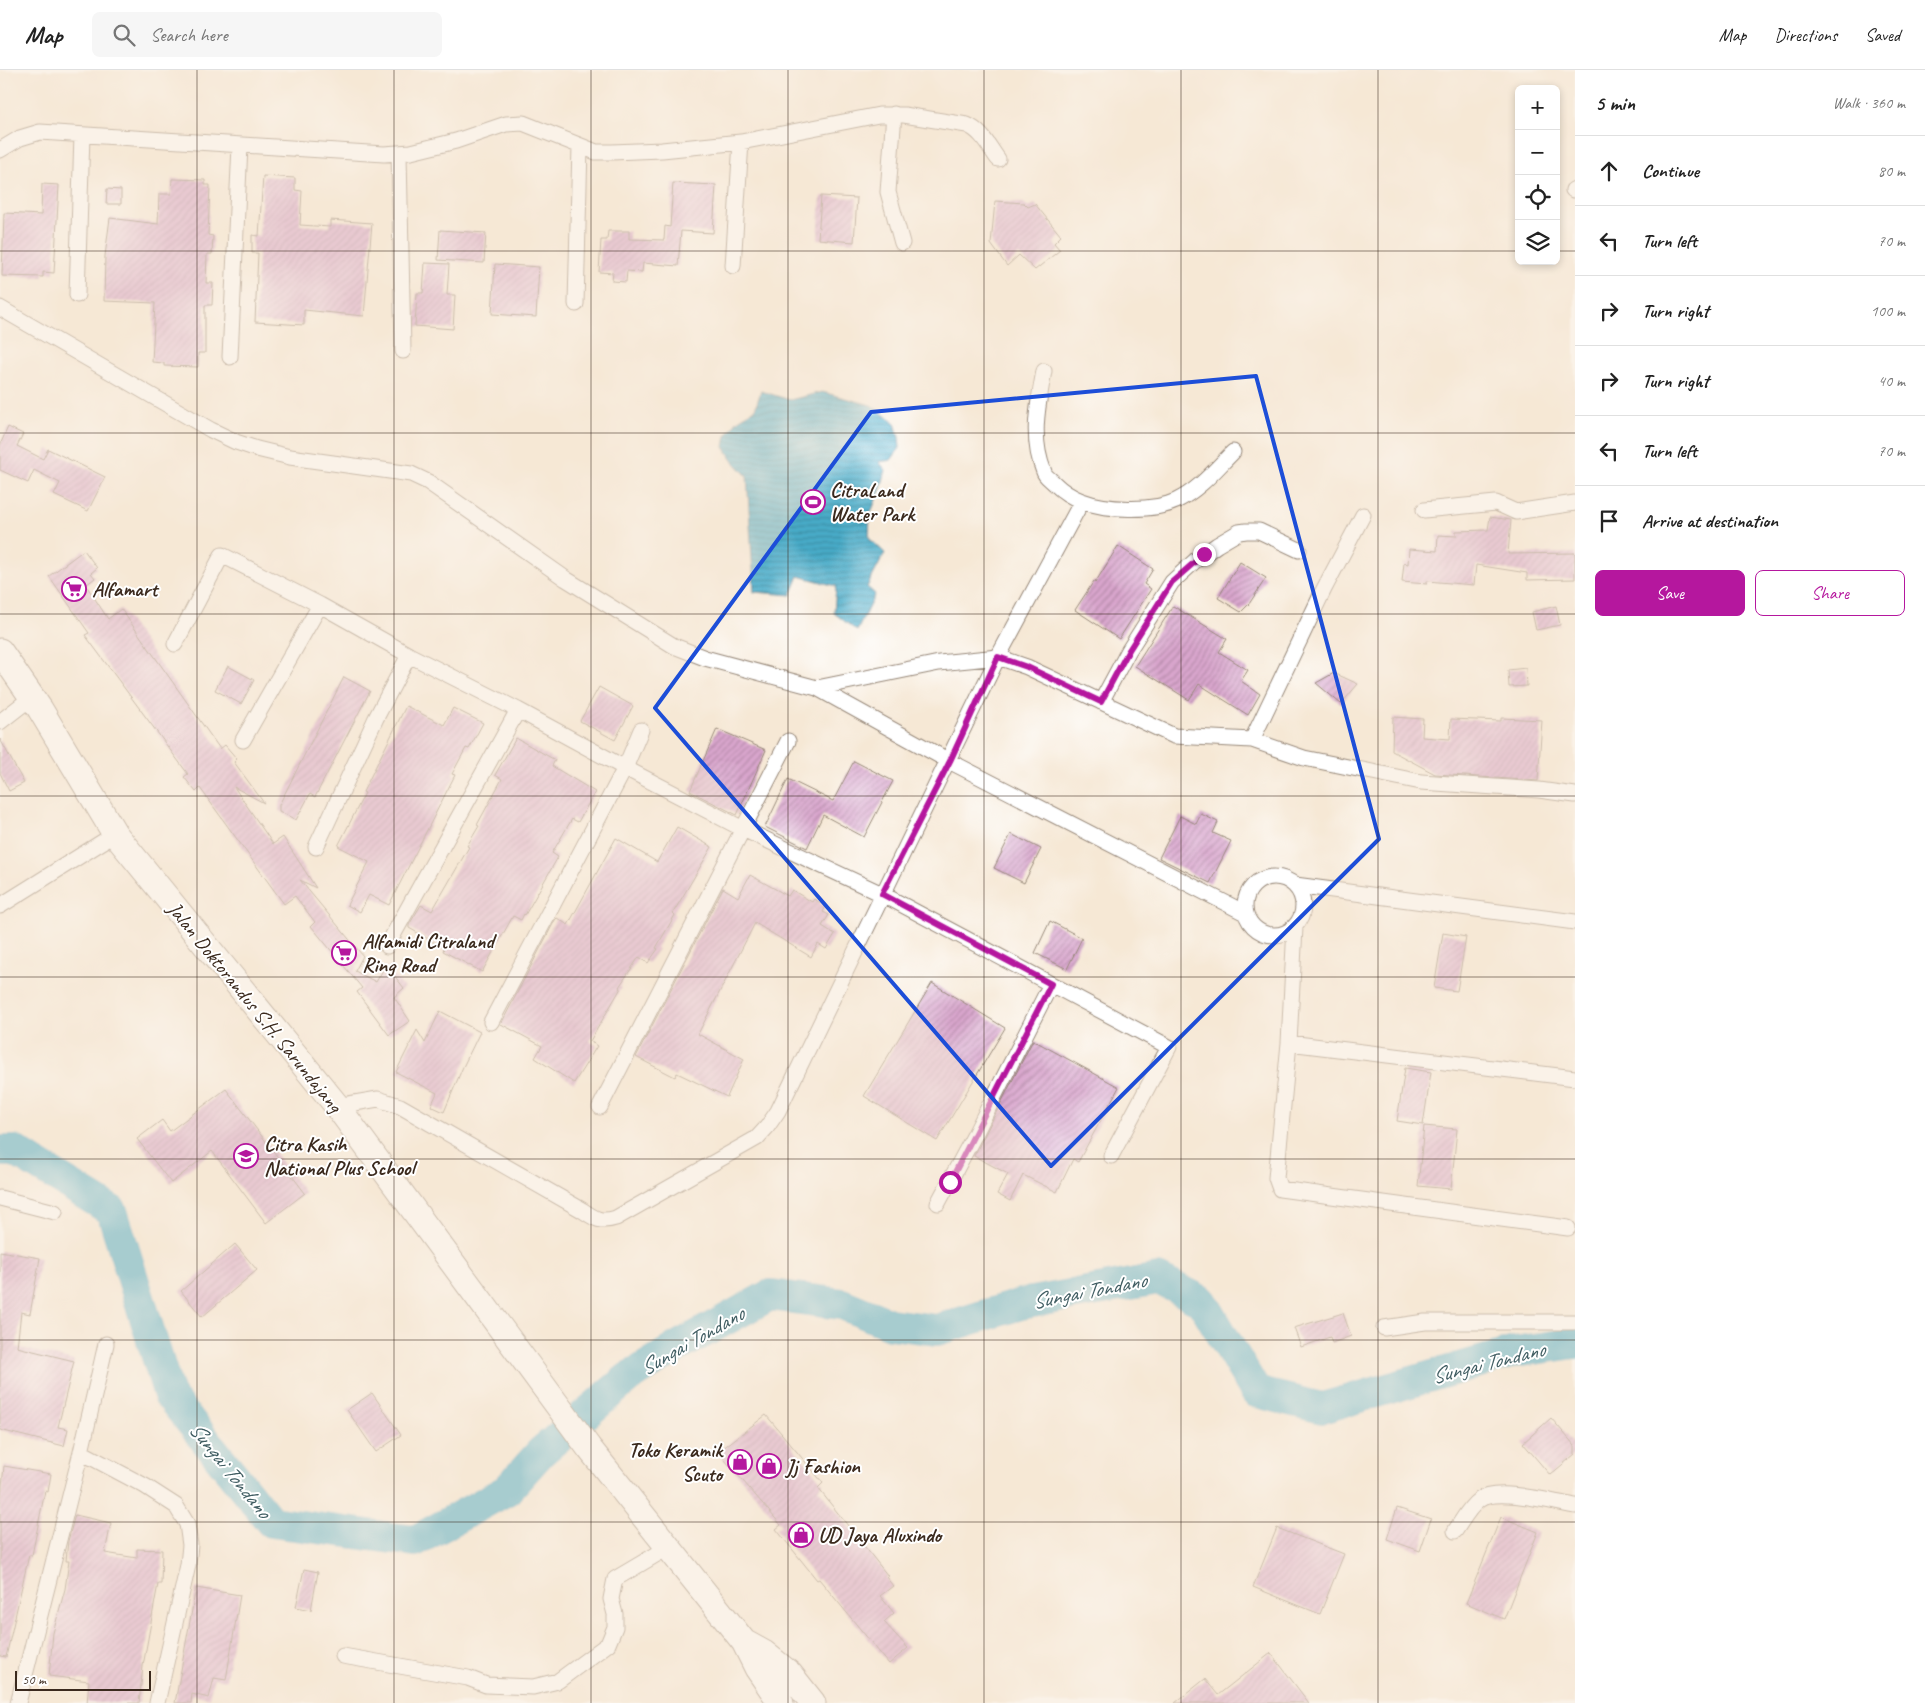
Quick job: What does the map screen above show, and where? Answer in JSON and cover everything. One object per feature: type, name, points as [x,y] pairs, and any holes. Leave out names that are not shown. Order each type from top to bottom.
[{"type":"highway","name":"Jalan Doktorandus S.H. Sarundajang","points":[[0,650],[32,697],[115,834],[337,1106],[556,1404],[670,1548]]},
{"type":"highway","points":[[670,1548],[744,1642],[757,1668],[781,1703]]},
{"type":"highway","points":[[744,1642],[764,1653],[790,1674],[813,1703]]},
{"type":"street","points":[[894,114],[888,192],[902,243]]},
{"type":"street","points":[[0,150],[20,138],[40,132],[240,146],[399,154],[456,142],[506,124],[523,123],[596,152],[612,152],[741,142],[879,115],[894,114],[974,128],[998,159]]},
{"type":"street","points":[[78,295],[82,135]]},
{"type":"street","points":[[733,266],[741,142]]},
{"type":"street","points":[[230,357],[240,146]]},
{"type":"street","points":[[576,304],[580,146]]},
{"type":"street","points":[[399,154],[403,352]]},
{"type":"street","points":[[0,308],[211,430],[236,442],[290,456],[411,474],[428,482],[566,579],[674,646],[705,658],[817,688],[950,761],[1245,913],[1257,930],[1266,934],[1281,934],[1295,927],[1301,918],[1304,906],[1301,894],[1295,885]]},
{"type":"street","points":[[1044,371],[1035,418],[1037,448],[1044,474],[1062,490],[1082,501],[1104,506],[1134,508],[1154,507],[1174,502],[1194,490],[1233,452]]},
{"type":"street","points":[[337,1106],[378,1099],[389,1102],[597,1221],[616,1218],[757,1138],[767,1128],[778,1111],[882,894],[950,761],[998,657],[1082,501]]},
{"type":"street","points":[[1424,510],[1496,503],[1516,512],[1575,503]]},
{"type":"street","points":[[1252,740],[1324,589],[1363,515]]},
{"type":"street","points":[[1101,702],[1129,650],[1172,582],[1204,554],[1240,532],[1252,530],[1259,531],[1299,550]]},
{"type":"street","points":[[175,644],[222,555],[320,604],[409,655],[518,710],[742,829],[882,894],[1169,1046],[1111,1156]]},
{"type":"street","points":[[243,740],[320,604]]},
{"type":"street","points":[[316,847],[376,718],[409,655]]},
{"type":"street","points":[[817,688],[940,663],[998,657],[1027,667],[1174,736],[1252,740],[1304,758],[1421,782],[1539,790],[1575,795]]},
{"type":"street","points":[[0,722],[32,697]]},
{"type":"street","points":[[387,946],[518,710]]},
{"type":"street","points":[[490,1022],[625,768],[642,730]]},
{"type":"street","points":[[600,1107],[788,741]]},
{"type":"street","points":[[0,906],[115,834]]},
{"type":"street","points":[[1245,913],[1247,894],[1260,879],[1279,876],[1295,885],[1575,922]]},
{"type":"street","points":[[1295,927],[1289,1042],[1276,1178],[1280,1189],[1568,1228]]},
{"type":"street","points":[[938,1203],[1051,984]]},
{"type":"street","points":[[1289,1042],[1575,1078]]},
{"type":"street","points":[[0,1198],[55,1212]]},
{"type":"street","points":[[1384,1328],[1425,1322],[1575,1322]]},
{"type":"street","points":[[18,1703],[106,1344]]},
{"type":"street","points":[[81,1452],[145,1486],[176,1506],[186,1524],[190,1544],[188,1565],[157,1703]]},
{"type":"street","points":[[1455,1531],[1474,1505],[1480,1499],[1490,1495],[1506,1494],[1575,1506]]},
{"type":"street","points":[[343,1656],[468,1678],[486,1685],[533,1688],[558,1681],[608,1644],[616,1627],[611,1599],[615,1579],[670,1548]]},
{"type":"highlighted area","points":[[1256,376],[1379,839],[1051,1166],[655,708],[871,412]]},
{"type":"water","name":"CitraLand Water Park","points":[[761,391],[790,400],[822,392],[871,405],[895,423],[900,448],[891,460],[879,462],[886,470],[870,515],[869,538],[885,553],[867,587],[875,594],[857,631],[834,613],[836,586],[799,576],[791,595],[754,592],[747,476],[724,447],[726,436],[737,421],[755,409]]},
{"type":"building","points":[[263,176],[295,178],[295,190],[302,191],[300,225],[330,227],[330,220],[372,223],[364,316],[304,310],[304,325],[255,322],[258,253],[252,253],[252,235],[259,236]]},
{"type":"building","points":[[172,179],[205,180],[205,185],[210,185],[208,235],[213,236],[212,254],[207,254],[206,283],[213,283],[212,305],[205,305],[205,353],[198,353],[198,367],[164,366],[164,363],[152,362],[155,303],[104,301],[105,256],[110,218],[158,224],[159,194],[171,194]]},
{"type":"building","points":[[673,183],[716,185],[713,233],[681,231],[678,266],[643,263],[642,272],[627,271],[626,282],[612,281],[613,273],[599,272],[601,240],[607,240],[608,231],[629,231],[629,239],[664,240],[665,226],[670,227]]},
{"type":"building","points":[[42,184],[59,185],[54,273],[43,272],[43,277],[2,276],[4,213],[41,215]]},
{"type":"building","points":[[107,189],[121,190],[121,204],[106,204]]},
{"type":"building","points":[[821,196],[857,198],[854,242],[818,239]]},
{"type":"building","points":[[995,201],[1024,203],[1028,207],[1035,204],[1061,236],[1054,243],[1060,250],[1035,270],[1019,255],[1007,266],[991,244]]},
{"type":"building","points":[[440,230],[486,233],[484,263],[438,260]]},
{"type":"building","points":[[425,263],[449,264],[447,295],[455,295],[453,329],[415,326],[417,293],[423,293]]},
{"type":"building","points":[[495,264],[539,267],[536,317],[492,314]]},
{"type":"building","points":[[8,427],[23,434],[17,446],[43,459],[48,449],[105,477],[88,511],[54,495],[60,483],[34,470],[28,483],[0,470],[0,445]]},
{"type":"building","points":[[1490,517],[1511,520],[1508,554],[1575,553],[1575,579],[1527,580],[1527,573],[1476,565],[1474,585],[1427,581],[1427,584],[1402,582],[1404,563],[1408,564],[1409,549],[1437,551],[1438,535],[1456,536],[1456,531],[1488,530]]},
{"type":"building","points":[[1118,546],[1153,569],[1144,584],[1151,589],[1119,639],[1075,610],[1094,581],[1095,583]]},
{"type":"building","points":[[84,550],[97,568],[91,573],[95,578],[86,585],[108,619],[121,609],[220,749],[225,745],[237,759],[234,762],[264,803],[234,787],[273,844],[283,837],[316,888],[300,880],[363,956],[355,971],[376,982],[386,965],[404,988],[394,997],[410,1021],[389,1035],[357,992],[362,988],[311,926],[315,922],[295,896],[284,904],[200,788],[196,792],[184,777],[188,774],[85,635],[89,633],[49,576]]},
{"type":"building","points":[[1240,562],[1266,578],[1249,604],[1241,612],[1218,598]]},
{"type":"building","points":[[1173,606],[1227,639],[1219,652],[1248,670],[1241,681],[1260,694],[1248,715],[1199,684],[1189,700],[1135,666]]},
{"type":"building","points":[[1556,606],[1560,625],[1536,630],[1532,612]]},
{"type":"building","points":[[228,666],[254,680],[241,704],[215,690]]},
{"type":"building","points":[[1526,668],[1527,686],[1509,687],[1508,670]]},
{"type":"building","points":[[1334,673],[1358,684],[1341,704],[1316,683]]},
{"type":"building","points":[[344,677],[370,691],[315,797],[310,794],[296,820],[279,811],[279,805]]},
{"type":"building","points":[[599,687],[633,706],[615,740],[580,721]]},
{"type":"building","points":[[406,706],[444,725],[453,708],[483,723],[469,749],[466,748],[452,774],[455,775],[389,905],[369,895],[360,912],[347,905],[369,862],[338,846]]},
{"type":"building","points":[[1393,717],[1423,719],[1422,737],[1450,739],[1451,719],[1501,721],[1501,718],[1542,720],[1538,781],[1435,774],[1392,751]]},
{"type":"building","points":[[717,729],[766,750],[737,815],[690,791]]},
{"type":"building","points":[[516,738],[555,760],[552,766],[595,792],[578,822],[572,819],[552,853],[558,857],[525,915],[521,920],[513,916],[482,972],[443,951],[444,948],[409,928],[409,925],[421,905],[432,911],[469,847],[467,846],[479,826],[477,825],[502,779],[495,775]]},
{"type":"building","points":[[0,739],[24,783],[9,791],[0,773]]},
{"type":"building","points":[[854,761],[893,781],[864,837],[823,815],[807,848],[765,827],[788,779],[833,801]]},
{"type":"building","points":[[1201,814],[1218,822],[1213,833],[1231,841],[1210,883],[1159,858],[1180,816],[1196,824]]},
{"type":"building","points":[[677,827],[712,847],[673,913],[675,915],[656,948],[658,949],[648,963],[639,957],[619,987],[621,988],[590,1041],[597,1046],[574,1083],[535,1058],[542,1046],[501,1024],[555,920],[557,918],[568,925],[616,838],[657,862]]},
{"type":"building","points":[[1011,834],[1041,849],[1024,883],[994,868]]},
{"type":"building","points":[[750,875],[788,896],[792,890],[812,902],[814,899],[826,906],[823,912],[829,915],[822,926],[835,934],[826,949],[818,944],[811,957],[755,923],[698,1034],[744,1059],[727,1097],[677,1073],[675,1077],[636,1057],[723,888],[738,897]]},
{"type":"building","points":[[1050,921],[1082,938],[1067,969],[1035,953]]},
{"type":"building","points":[[1443,933],[1466,937],[1457,991],[1434,988]]},
{"type":"building","points":[[932,983],[1005,1028],[937,1141],[864,1096]]},
{"type":"building","points":[[440,1011],[480,1032],[444,1112],[431,1106],[437,1093],[396,1072],[417,1030],[425,1043]]},
{"type":"building","points":[[1033,1040],[1119,1087],[1078,1162],[1073,1159],[1057,1192],[1023,1175],[1010,1201],[997,1194],[1008,1174],[974,1156]]},
{"type":"building","points":[[1405,1068],[1431,1072],[1423,1125],[1397,1121]]},
{"type":"building","name":"Citra Kasih National Plus School","points":[[226,1089],[305,1193],[266,1223],[212,1151],[171,1183],[137,1139],[162,1120],[170,1131]]},
{"type":"building","points":[[1424,1126],[1457,1129],[1451,1189],[1418,1186]]},
{"type":"building","points":[[235,1244],[257,1270],[202,1317],[181,1291]]},
{"type":"building","points":[[0,1251],[40,1258],[30,1314],[21,1312],[17,1347],[74,1361],[58,1427],[68,1429],[64,1446],[0,1430]]},
{"type":"building","points":[[1343,1313],[1351,1336],[1332,1343],[1330,1337],[1301,1347],[1294,1328]]},
{"type":"building","points":[[372,1393],[401,1435],[376,1452],[347,1410]]},
{"type":"building","points":[[766,1415],[823,1483],[818,1488],[888,1576],[886,1577],[893,1586],[880,1596],[894,1613],[884,1622],[908,1648],[889,1664],[819,1579],[817,1580],[776,1529],[781,1525],[718,1452]]},
{"type":"building","points":[[1551,1418],[1575,1446],[1575,1454],[1550,1475],[1523,1443]]},
{"type":"building","points":[[4,1466],[51,1474],[48,1492],[45,1491],[32,1555],[29,1555],[6,1657],[0,1656],[0,1505]]},
{"type":"building","points":[[1397,1508],[1431,1519],[1420,1551],[1387,1539]]},
{"type":"building","points":[[75,1515],[111,1523],[105,1553],[137,1558],[137,1549],[162,1550],[161,1584],[158,1584],[143,1666],[139,1703],[87,1703],[89,1681],[49,1676],[53,1633],[65,1589],[69,1561],[66,1561],[68,1541]]},
{"type":"building","points":[[1501,1517],[1538,1532],[1504,1619],[1466,1603]]},
{"type":"building","points":[[1277,1528],[1344,1554],[1320,1614],[1253,1587]]},
{"type":"building","points":[[304,1569],[318,1572],[311,1610],[296,1607]]},
{"type":"building","points":[[196,1588],[240,1595],[226,1680],[214,1678],[209,1698],[192,1694],[191,1703],[175,1703]]},
{"type":"building","points":[[1271,1653],[1309,1703],[1175,1703],[1205,1679],[1218,1695]]},
{"type":"waterway","name":"Sungai Tondano","points":[[0,1151],[15,1151],[112,1211],[169,1395],[271,1522],[415,1541],[507,1490],[541,1452],[628,1378],[677,1347],[770,1295],[842,1304],[890,1324],[937,1330],[1021,1304],[1158,1279],[1202,1301],[1256,1392],[1322,1408],[1514,1352],[1575,1343]]},
{"type":"place","name":"CitraLand Water Park","points":[[813,502]]},
{"type":"place","name":"Alfamart","points":[[74,589]]},
{"type":"place","name":"Alfamidi Citraland Ring Road","points":[[344,953]]},
{"type":"place","name":"Citra Kasih National Plus School","points":[[246,1156]]},
{"type":"place","name":"Toko Keramik Scuto","points":[[740,1462]]},
{"type":"place","name":"Jj Fashion","points":[[769,1466]]},
{"type":"place","name":"UD Jaya Aluxindo","points":[[801,1535]]},
{"type":"route","points":[[950,1182],[1051,984],[882,894],[950,761],[998,657],[1027,667],[1101,702],[1129,650],[1172,582],[1204,554]]}]
